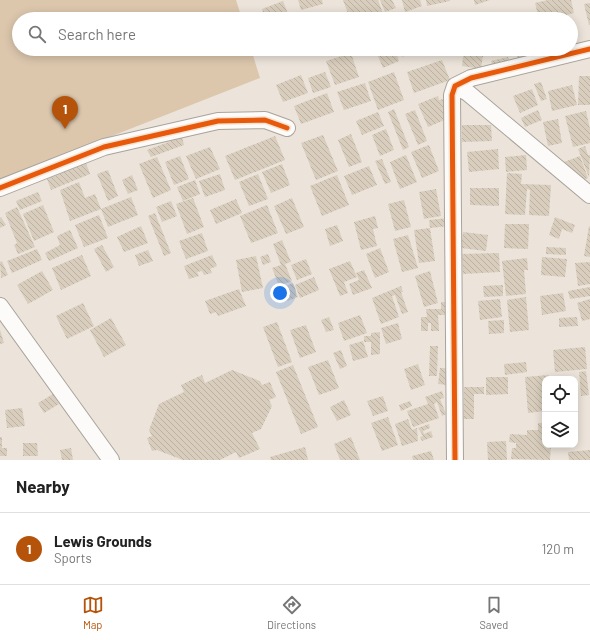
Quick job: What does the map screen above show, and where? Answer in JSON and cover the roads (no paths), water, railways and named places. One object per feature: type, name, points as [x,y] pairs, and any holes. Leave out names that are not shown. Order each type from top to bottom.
[{"type":"street","points":[[578,52],[590,49]]},
{"type":"street","points":[[455,460],[452,95],[455,86],[471,78],[561,56]]},
{"type":"street","points":[[455,86],[468,93],[590,195]]},
{"type":"street","points":[[0,188],[104,147],[218,121],[265,120],[287,128]]},
{"type":"street","points":[[0,306],[111,460]]},
{"type":"place","name":"Lewis Grounds","points":[[65,129]]}]
